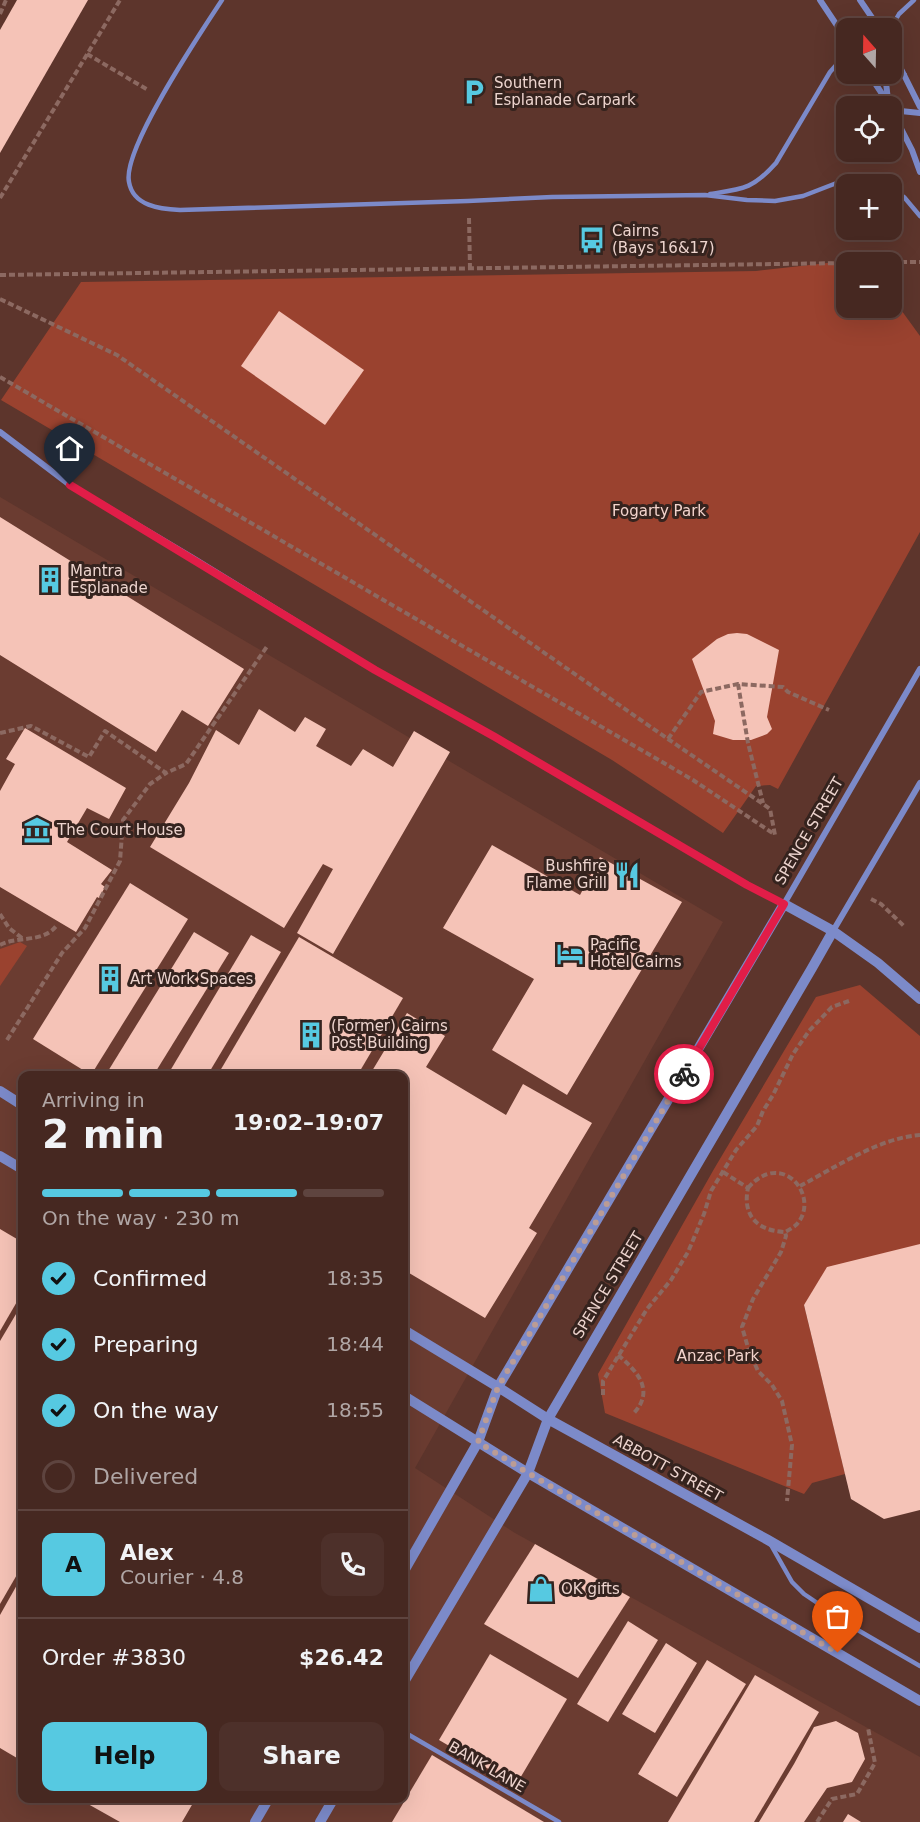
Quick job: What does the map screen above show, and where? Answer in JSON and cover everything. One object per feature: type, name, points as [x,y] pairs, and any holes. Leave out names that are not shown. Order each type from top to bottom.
[{"type":"street","points":[[820,0],[836,24]]},
{"type":"street","points":[[860,0],[872,18]]},
{"type":"street","points":[[902,72],[920,107]]},
{"type":"street","points":[[902,109],[920,113]]},
{"type":"street","points":[[902,130],[920,172]]},
{"type":"street","points":[[0,432],[70,485],[375,670],[495,737],[747,885],[833,931],[878,963],[920,999]]},
{"type":"street","name":"SPENCE STREET","points":[[408,1564],[478,1442],[498,1387],[784,904],[920,669]]},
{"type":"street","name":"SPENCE STREET","points":[[408,1675],[528,1473],[548,1419],[920,783]]},
{"type":"street","points":[[0,1091],[18,1102]]},
{"type":"street","points":[[0,1155],[18,1166]]},
{"type":"street","name":"ABBOTT STREET","points":[[408,1332],[548,1419],[768,1540],[920,1628]]},
{"type":"street","points":[[408,1398],[528,1473],[920,1701]]},
{"type":"street","points":[[255,1822],[266,1803]]},
{"type":"street","points":[[320,1822],[331,1803]]},
{"type":"lane","points":[[222,0],[161,98],[134,151],[128,171],[129,183],[133,192],[149,206],[180,210],[552,197],[705,195],[775,201],[803,196],[836,183]]},
{"type":"lane","points":[[897,18],[914,0]]},
{"type":"lane","points":[[705,195],[743,188],[767,174],[836,65]]},
{"type":"lane","points":[[902,196],[920,216]]},
{"type":"lane","points":[[768,1540],[792,1582],[804,1594],[856,1629],[920,1666]]},
{"type":"lane","name":"BANK LANE","points":[[408,1734],[559,1822]]},
{"type":"path","points":[[0,14],[6,0]]},
{"type":"path","points":[[0,198],[120,0]]},
{"type":"path","points":[[87,54],[161,98]]},
{"type":"path","points":[[468,201],[470,268]]},
{"type":"path","points":[[902,262],[920,262]]},
{"type":"path","points":[[0,275],[836,263]]},
{"type":"path","points":[[0,298],[117,355],[770,809],[775,835],[693,780],[0,377]]},
{"type":"path","points":[[7,1040],[62,953],[85,928],[120,861],[123,820],[150,784],[166,773],[186,764],[268,645]]},
{"type":"path","points":[[668,739],[701,692],[738,684],[783,687],[788,692],[829,710]]},
{"type":"path","points":[[738,684],[748,742],[763,804]]},
{"type":"path","points":[[0,734],[31,726],[89,757],[105,731],[166,773]]},
{"type":"path","points":[[857,891],[881,904],[905,927]]},
{"type":"path","points":[[0,914],[9,927],[22,938]]},
{"type":"path","points":[[0,945],[22,938],[42,937],[50,933],[57,925]]},
{"type":"path","points":[[603,1395],[603,1381],[646,1309],[671,1281],[688,1252],[711,1191],[736,1150],[757,1126],[793,1054],[809,1031],[832,1007],[849,1001]]},
{"type":"path","points":[[800,1186],[903,1136],[920,1135]]},
{"type":"path","points":[[723,1172],[748,1188]]},
{"type":"path","points":[[763,1174],[784,1174],[793,1178],[800,1186],[803,1212],[796,1224],[785,1232],[774,1232],[762,1228],[752,1219],[747,1207],[748,1188],[763,1174]]},
{"type":"path","points":[[785,1232],[781,1252],[753,1299],[742,1327],[748,1351],[758,1371],[772,1385],[785,1411],[792,1444],[787,1501]]},
{"type":"path","points":[[618,1355],[641,1379],[644,1397],[634,1413]]},
{"type":"path","points":[[817,1822],[832,1799],[857,1794],[875,1763],[868,1728]]},
{"type":"shaded area","points":[[0,497],[723,922],[415,1468],[515,1533],[920,1757],[920,1822],[0,1822]]},
{"type":"green space","name":"Fogarty Park","points":[[836,262],[836,318],[902,318],[902,311],[920,336],[920,532],[778,789],[770,785],[756,786],[723,833],[612,760],[1,400],[81,282],[756,271]]},
{"type":"green space","points":[[20,942],[27,946],[0,986],[0,949]]},
{"type":"green space","name":"Anzac Park","points":[[860,985],[920,1036],[920,1244],[804,1305],[845,1474],[812,1483],[804,1494],[605,1413],[598,1374],[714,1169],[816,997]]},
{"type":"building","points":[[17,0],[88,0],[0,153],[0,30]]},
{"type":"building","points":[[279,311],[364,370],[325,425],[241,366]]},
{"type":"building","name":"Mantra Esplanade","points":[[0,517],[244,669],[208,726],[182,710],[156,752],[0,655]]},
{"type":"building","points":[[737,633],[747,634],[779,650],[767,717],[772,729],[767,734],[751,740],[733,740],[713,734],[715,721],[692,659],[717,639]]},
{"type":"building","points":[[259,709],[295,732],[305,717],[326,729],[316,746],[351,766],[363,749],[393,767],[414,731],[450,752],[333,954],[297,933],[333,869],[323,864],[284,928],[150,847],[189,783],[216,730],[239,745]]},
{"type":"building","name":"The Court House","points":[[25,728],[126,788],[109,819],[87,808],[67,842],[112,870],[101,884],[105,887],[99,898],[97,897],[76,932],[0,887],[0,791],[15,764],[6,759]]},
{"type":"building","name":"Pacific Hotel Cairns","points":[[492,845],[580,895],[600,857],[682,902],[567,1095],[492,1050],[534,979],[443,928]]},
{"type":"building","name":"Art Work Spaces","points":[[130,883],[188,919],[93,1071],[85,1071],[33,1039]]},
{"type":"building","points":[[194,932],[229,953],[156,1071],[108,1071]]},
{"type":"building","points":[[251,935],[281,952],[210,1071],[170,1071]]},
{"type":"building","name":"(Former) Cairns Post Building","points":[[299,937],[403,998],[360,1071],[220,1071]]},
{"type":"building","points":[[407,1013],[445,1036],[426,1067],[506,1115],[523,1084],[592,1123],[529,1228],[537,1233],[485,1318],[408,1272],[408,1071],[372,1071]]},
{"type":"building","points":[[0,1229],[18,1240],[18,1300],[0,1331]]},
{"type":"building","points":[[920,1244],[920,1510],[884,1519],[851,1499],[804,1305],[827,1267]]},
{"type":"building","points":[[18,1311],[18,1573],[0,1604],[0,1341]]},
{"type":"building","points":[[535,1544],[630,1597],[578,1678],[484,1624]]},
{"type":"building","points":[[18,1583],[18,1759],[0,1748],[0,1615]]},
{"type":"building","points":[[628,1621],[658,1640],[608,1722],[577,1704]]},
{"type":"building","points":[[666,1643],[697,1663],[655,1733],[622,1714]]},
{"type":"building","points":[[490,1654],[567,1699],[516,1785],[439,1740]]},
{"type":"building","points":[[707,1660],[746,1684],[677,1797],[638,1774]]},
{"type":"building","points":[[755,1675],[819,1712],[754,1822],[668,1822]]},
{"type":"building","points":[[836,1721],[858,1733],[865,1759],[852,1782],[827,1788],[804,1822],[759,1822],[814,1727]]},
{"type":"building","points":[[432,1755],[544,1822],[392,1822],[403,1803],[408,1803],[408,1795]]},
{"type":"building","points":[[193,1803],[182,1822],[120,1822],[88,1804]]},
{"type":"building","points":[[848,1814],[861,1822],[843,1822]]},
{"type":"way so far","points":[[684,1074],[498,1387],[478,1442],[838,1653]]},
{"type":"place","name":"Southern Esplanade Carpark","points":[[474,92]]},
{"type":"place","name":"Cairns (Bays 16&17)","points":[[592,240]]},
{"type":"place","name":"Mantra Esplanade","points":[[50,580]]},
{"type":"place","name":"The Court House","points":[[37,830]]},
{"type":"place","name":"Bushfire Flame Grill","points":[[627,875]]},
{"type":"place","name":"Pacific Hotel Cairns","points":[[570,954]]},
{"type":"place","name":"Art Work Spaces","points":[[110,979]]},
{"type":"place","name":"(Former) Cairns Post Building","points":[[311,1035]]},
{"type":"place","name":"OK gifts","points":[[541,1589]]},
{"type":"route","points":[[70,485],[375,670],[495,737],[747,885],[784,904],[684,1074]]}]
